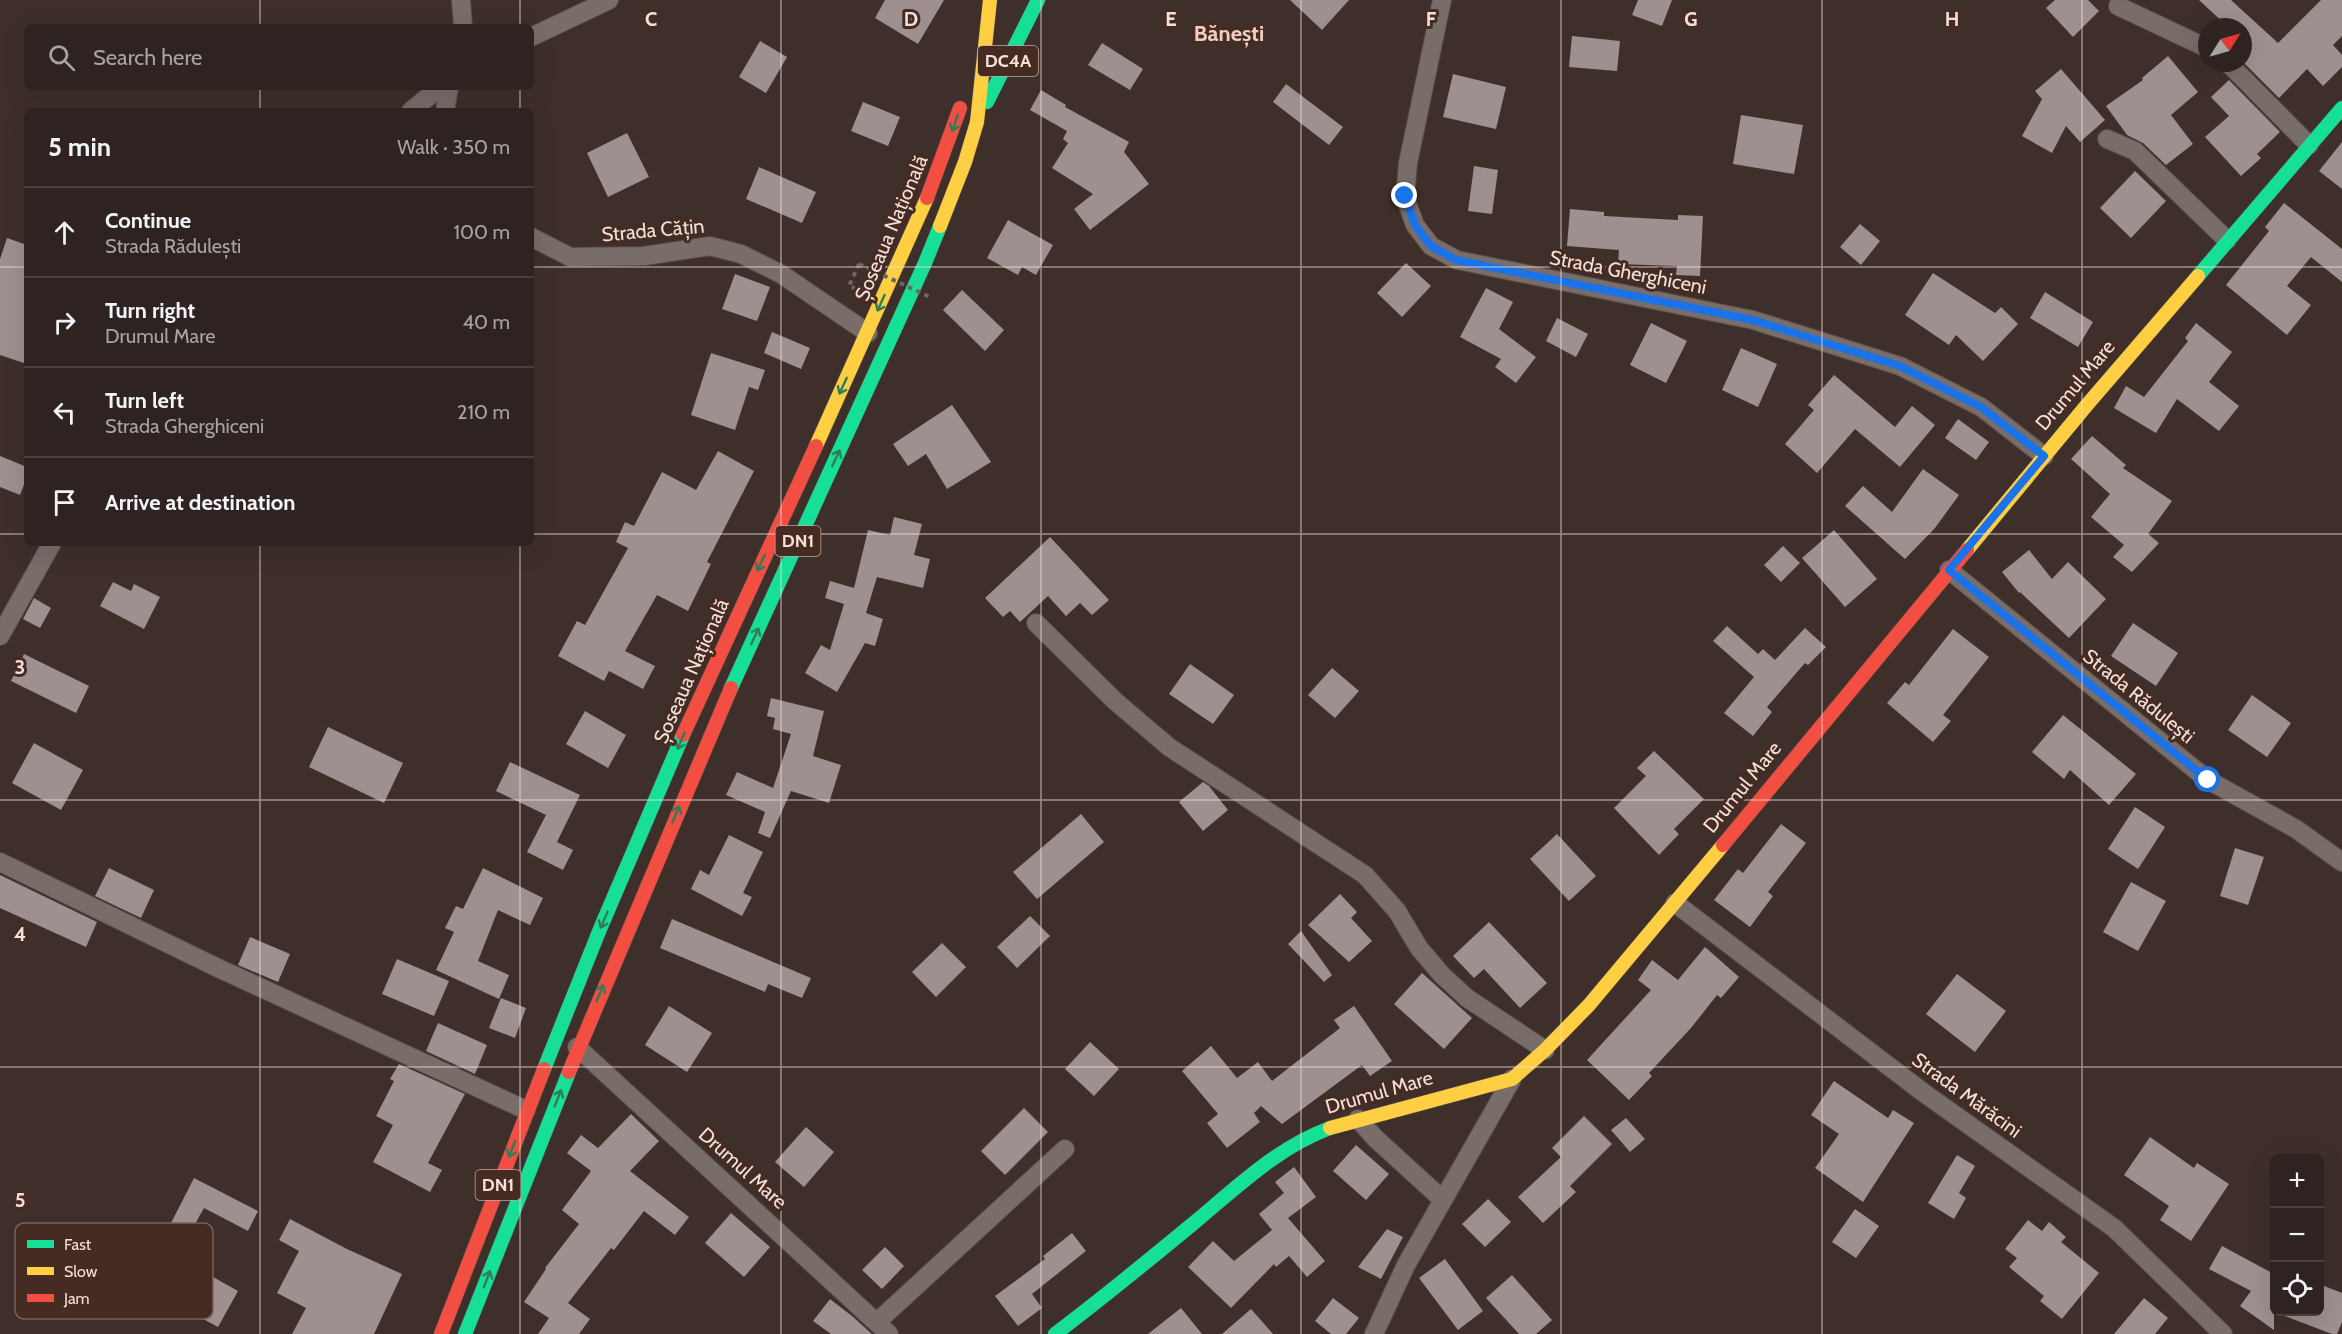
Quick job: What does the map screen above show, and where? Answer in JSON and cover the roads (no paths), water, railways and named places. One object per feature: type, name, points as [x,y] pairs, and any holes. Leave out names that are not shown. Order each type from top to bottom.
[{"type":"main road","name":"Șoseaua Națională","points":[[465,1334],[578,1047],[725,702],[925,263],[977,122],[990,0]]},
{"type":"main road","name":"DC4A","points":[[977,122],[1038,0]]},
{"type":"main road","name":"Șoseaua Națională","points":[[441,1334],[526,1110],[632,855],[698,702],[868,333],[933,182],[958,117],[987,27]]},
{"type":"main road","name":"Drumul Mare","points":[[1055,1334],[1118,1286],[1260,1168],[1299,1142],[1358,1119],[1512,1079],[1545,1050],[1588,1005],[1675,903],[2044,456],[2342,108]]},
{"type":"street","points":[[461,0],[463,24]]},
{"type":"street","points":[[534,36],[609,0]]},
{"type":"street","name":"Strada Gherghiceni","points":[[1442,0],[1408,163],[1405,196],[1415,225],[1431,246],[1456,260],[1753,320],[1900,366],[1981,407],[2044,456]]},
{"type":"street","points":[[2118,6],[2198,44]]},
{"type":"street","points":[[2237,72],[2309,145]]},
{"type":"street","points":[[415,108],[436,90]]},
{"type":"street","points":[[446,108],[448,90]]},
{"type":"street","points":[[2107,139],[2135,151],[2227,240]]},
{"type":"street","name":"Strada Cățin","points":[[534,239],[570,257],[644,256],[710,246],[741,254],[782,274],[868,333]]},
{"type":"street","points":[[0,636],[50,546]]},
{"type":"street","name":"Strada Rădulești","points":[[1949,570],[2208,780],[2296,829],[2342,862]]},
{"type":"street","points":[[1036,623],[1115,701],[1169,747],[1365,875],[1397,911],[1419,948],[1442,975],[1467,998],[1545,1050]]},
{"type":"street","points":[[0,862],[218,968],[526,1110]]},
{"type":"street","name":"Strada Mărăcini","points":[[1675,903],[1924,1093],[2114,1228],[2223,1334]]},
{"type":"street","name":"Drumul Mare","points":[[578,1047],[883,1328],[1065,1149]]},
{"type":"street","points":[[1374,1334],[1406,1265],[1512,1079]]},
{"type":"street","points":[[1358,1119],[1443,1200]]},
{"type":"district","name":"Bănești","points":[[1229,33]]}]
